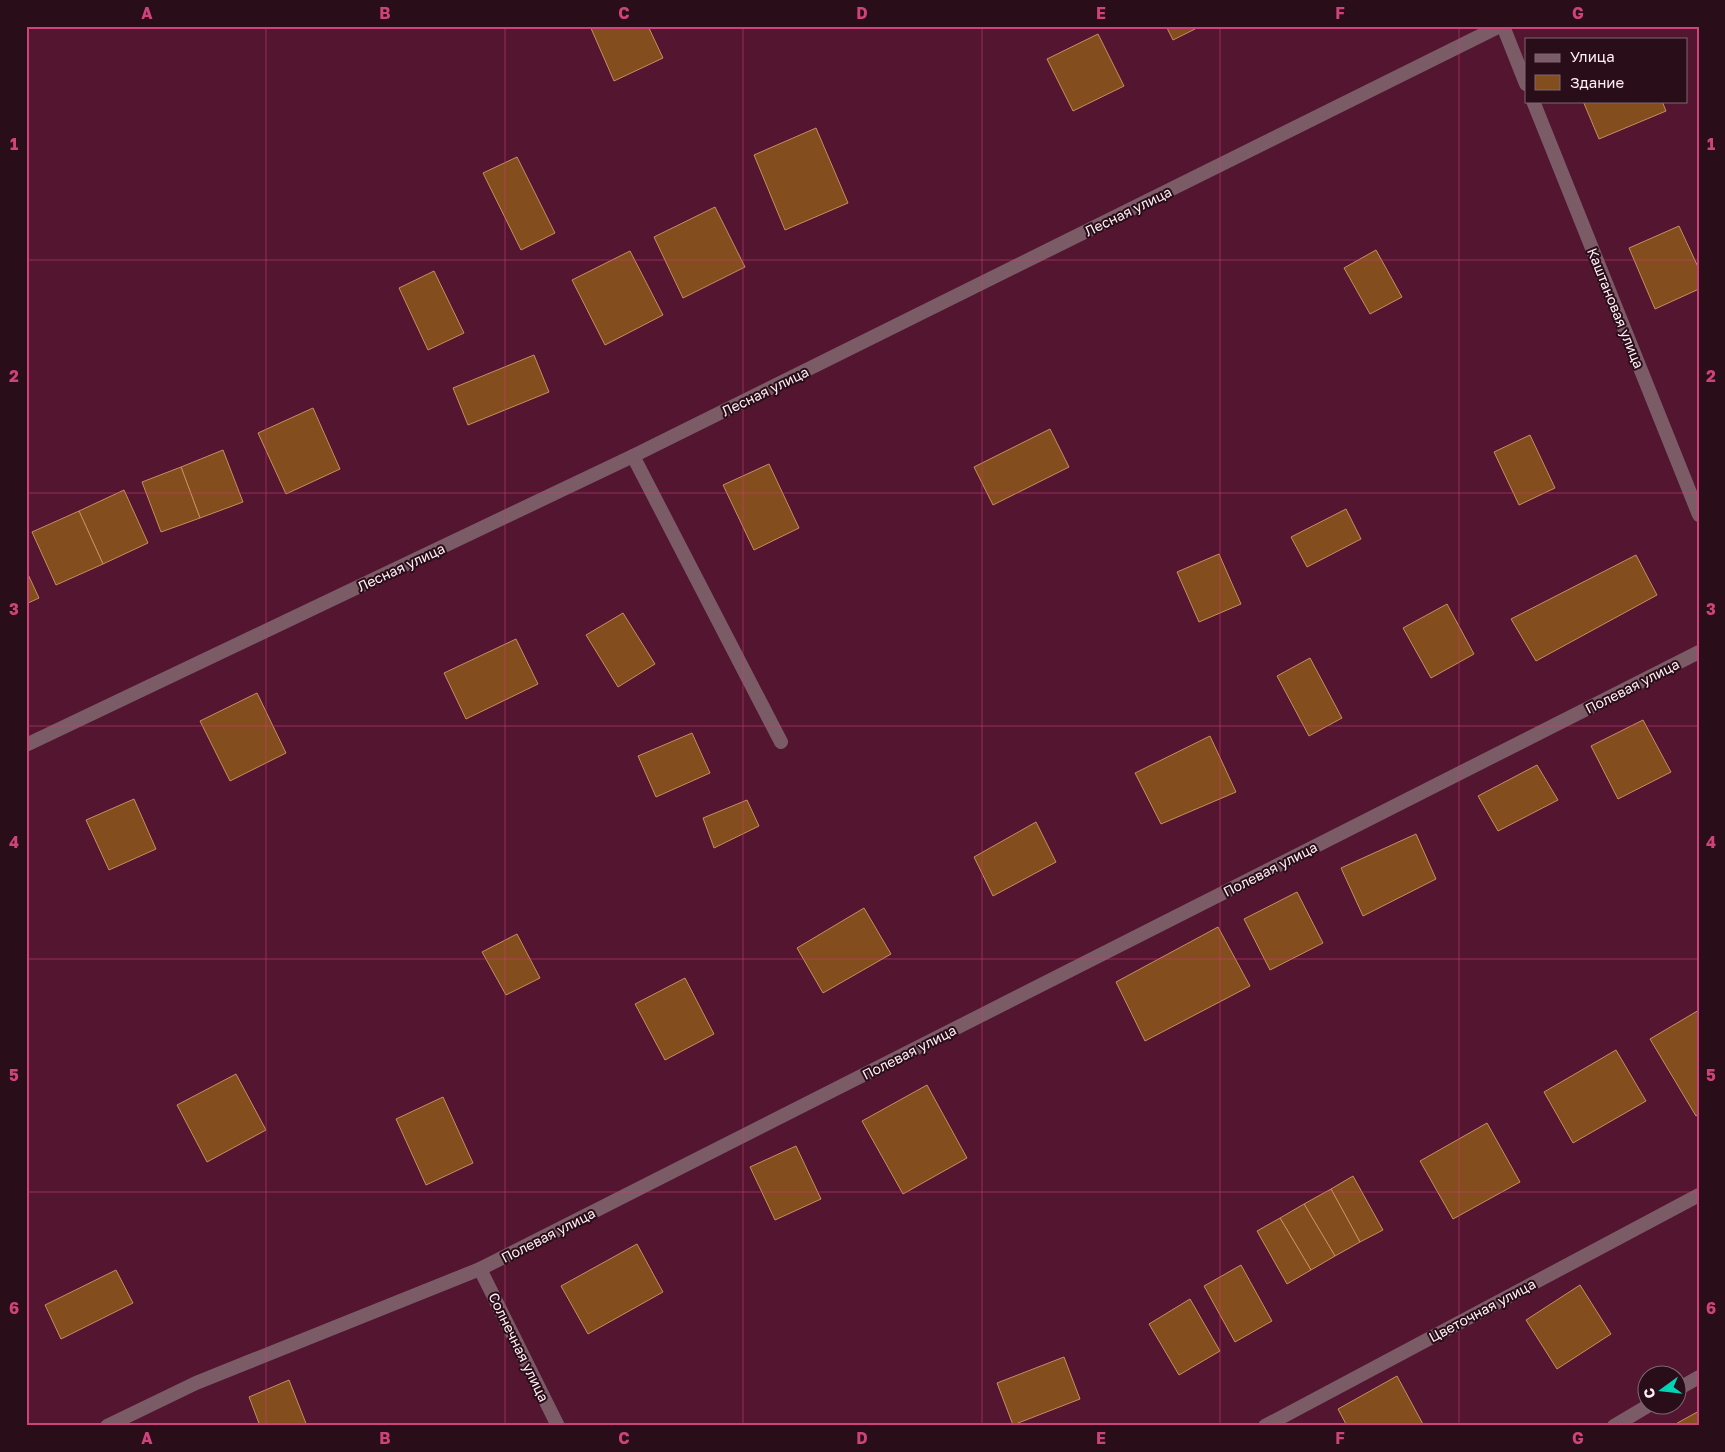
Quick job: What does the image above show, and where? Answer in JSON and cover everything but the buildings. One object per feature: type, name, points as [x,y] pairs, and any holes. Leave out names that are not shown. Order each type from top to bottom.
[{"type":"street","points":[[1501,26],[1525,82]]},
{"type":"street","name":"Лесная улица","points":[[26,746],[633,456],[1501,26]]},
{"type":"street","name":"Каштановая улица","points":[[1533,102],[1699,515]]},
{"type":"street","points":[[633,456],[780,742]]},
{"type":"street","name":"Полевая улица","points":[[107,1426],[196,1384],[480,1269],[1699,652]]},
{"type":"street","name":"Цветочная улица","points":[[1265,1426],[1699,1195]]},
{"type":"street","name":"Солнечная улица","points":[[480,1269],[558,1426]]},
{"type":"street","points":[[1688,1383],[1699,1377]]},
{"type":"street","points":[[1614,1426],[1638,1412]]}]
